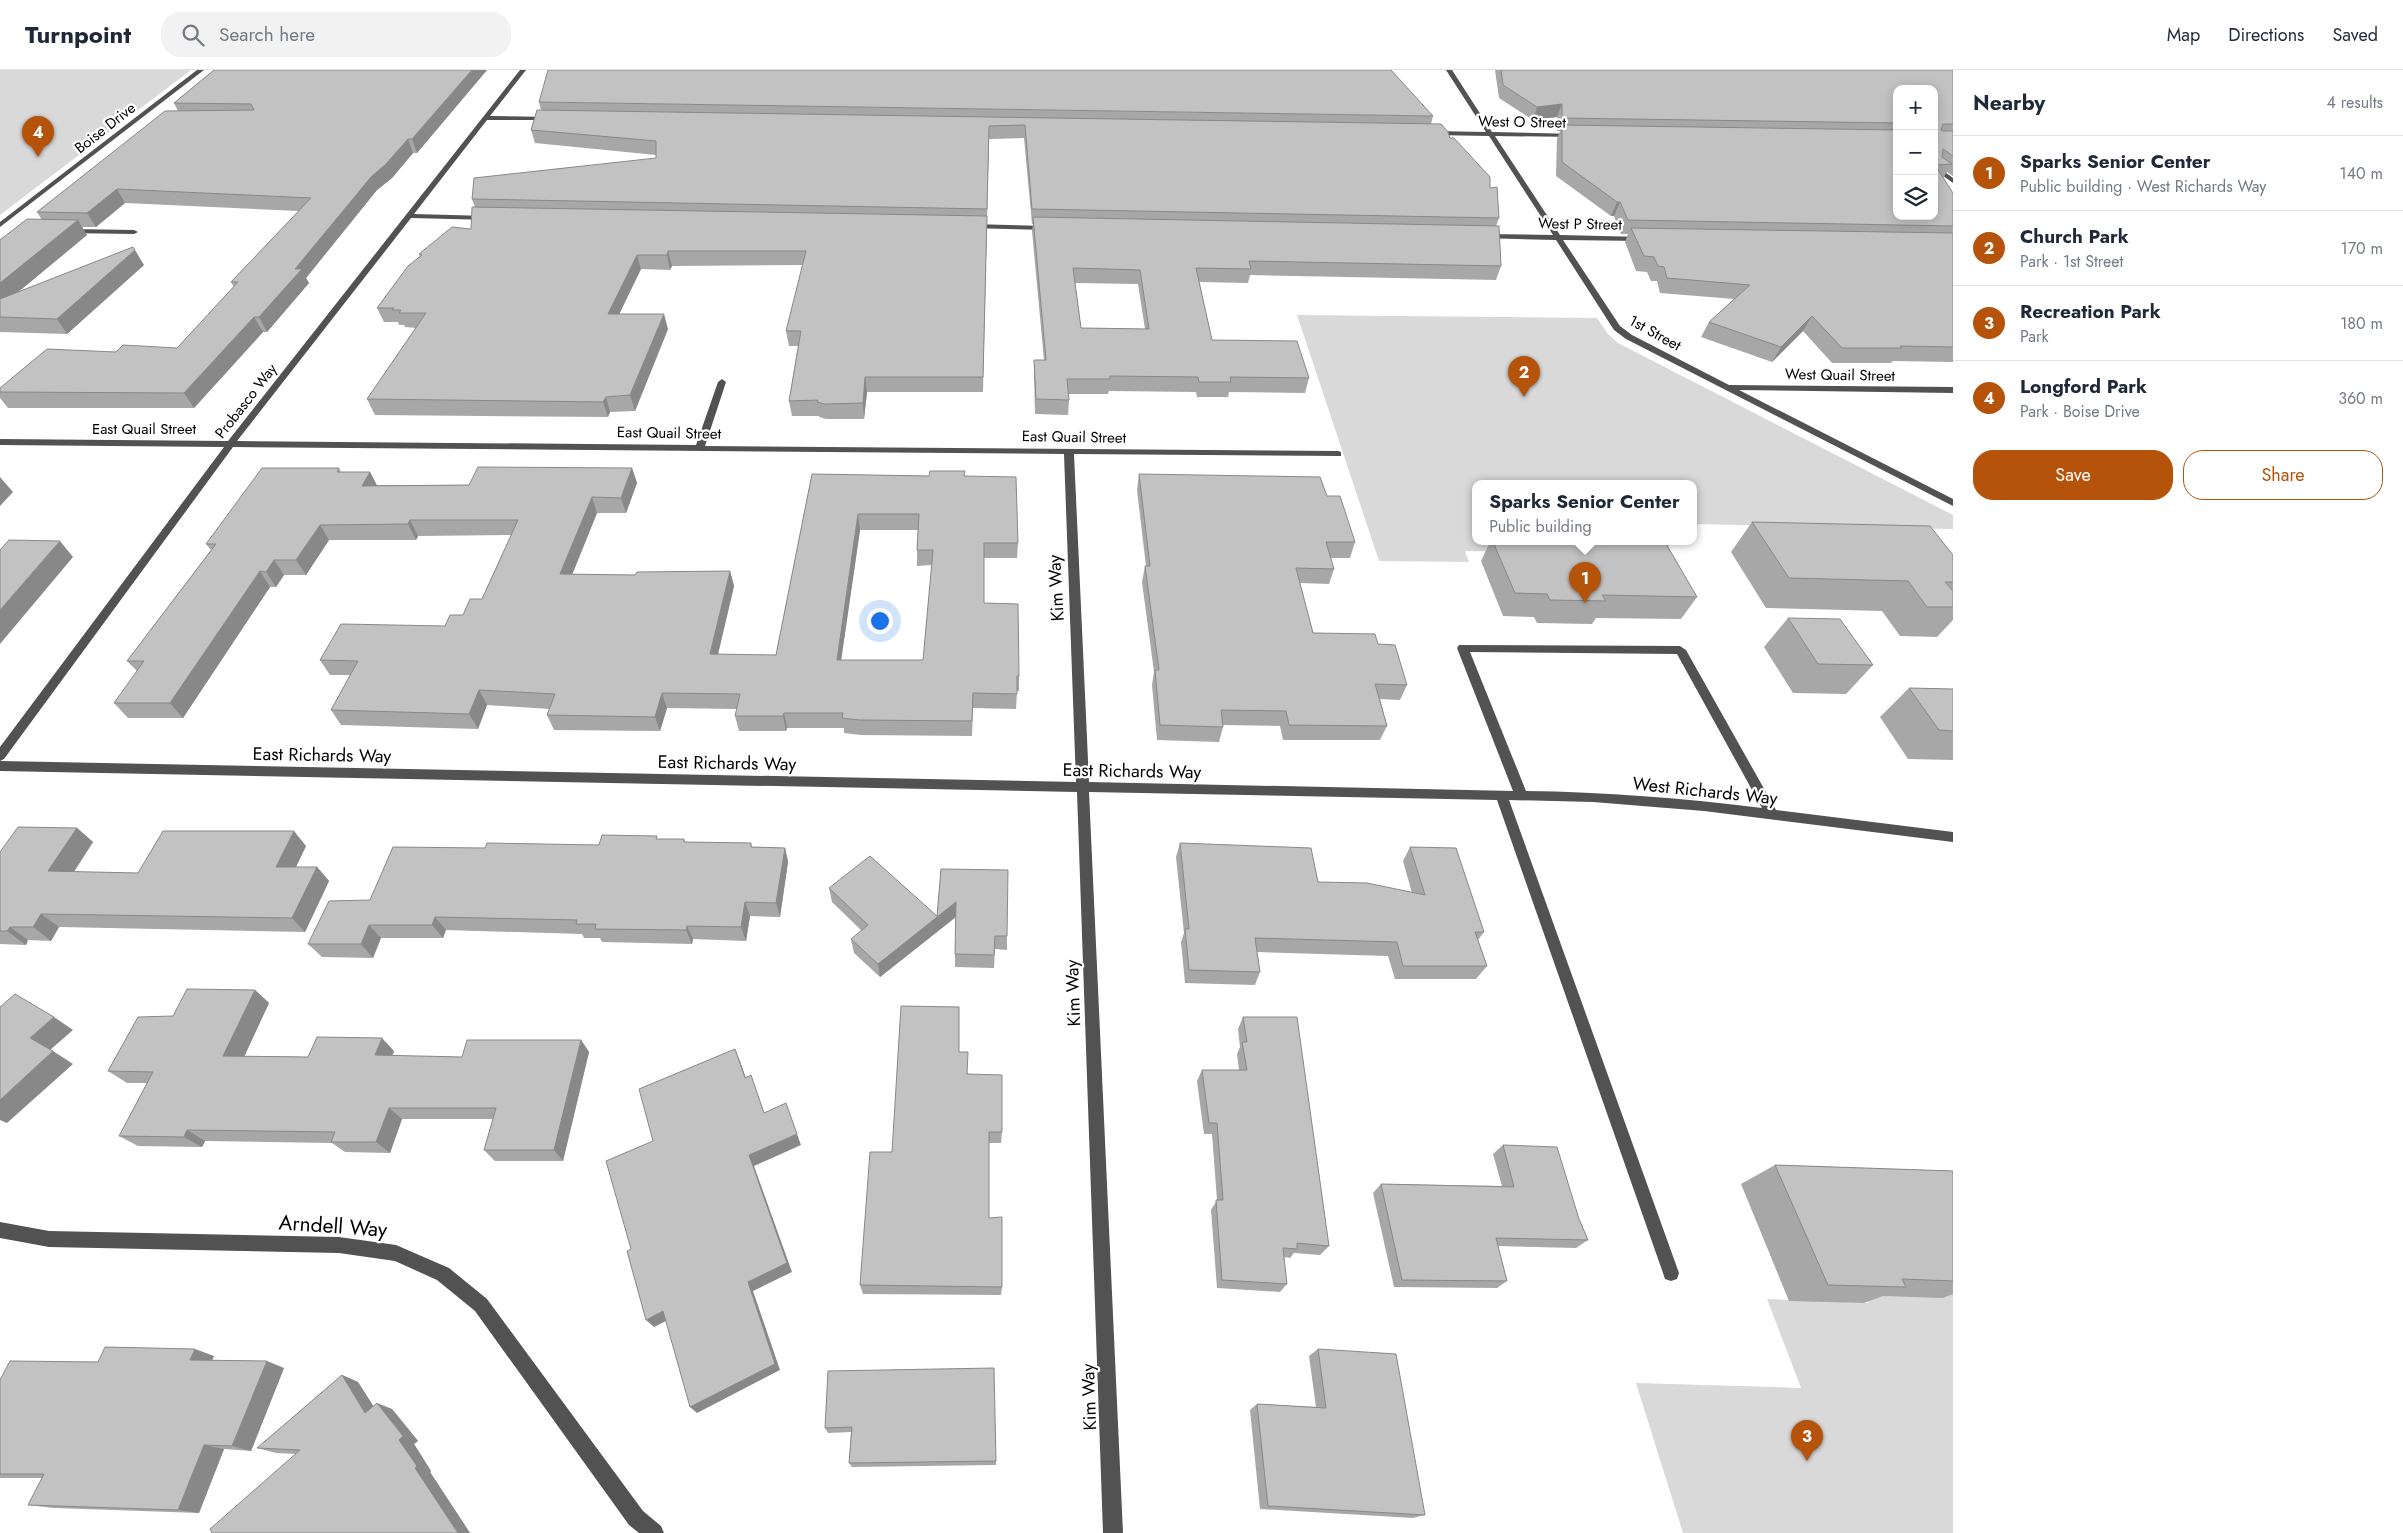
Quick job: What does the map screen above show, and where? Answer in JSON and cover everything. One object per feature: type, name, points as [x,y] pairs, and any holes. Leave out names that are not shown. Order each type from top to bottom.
[{"type":"street","name":"Boise Drive","points":[[0,225],[201,70]]},
{"type":"street","name":"Probasco Way","points":[[0,756],[232,442],[523,70]]},
{"type":"street","name":"1st Street","points":[[1449,70],[1617,328],[1629,337],[1953,503]]},
{"type":"street","points":[[486,118],[555,119]]},
{"type":"street","points":[[137,120],[146,120]]},
{"type":"street","name":"West O Street","points":[[1422,133],[1580,135]]},
{"type":"street","points":[[1938,169],[1953,181]]},
{"type":"street","points":[[409,216],[499,218]]},
{"type":"street","points":[[967,226],[1056,228]]},
{"type":"street","points":[[0,229],[10,229]]},
{"type":"street","points":[[58,230],[134,232]]},
{"type":"street","name":"West P Street","points":[[1470,235],[1657,239]]},
{"type":"street","points":[[700,447],[722,382]]},
{"type":"street","name":"West Quail Street","points":[[1727,387],[1953,390]]},
{"type":"street","name":"East Quail Street","points":[[0,442],[232,442],[1338,454]]},
{"type":"street","name":"Kim Way","points":[[1069,451],[1113,1533]]},
{"type":"street","points":[[1521,795],[1463,648],[1680,650],[1772,815]]},
{"type":"street","name":"East Richards Way","points":[[0,766],[1084,788],[1453,793]]},
{"type":"street","name":"West Richards Way","points":[[1453,793],[1593,797],[1676,804],[1953,837]]},
{"type":"street","points":[[1501,795],[1671,1273]]},
{"type":"street","name":"Arndell Way","points":[[0,1230],[49,1239],[339,1245],[396,1253],[443,1274],[481,1305],[636,1518],[654,1533]]},
{"type":"shaded area","points":[[0,70],[191,70],[0,215]]},
{"type":"shaded area","points":[[1297,315],[1597,318],[1608,334],[1618,343],[1953,515],[1953,529],[1697,524],[1697,480],[1472,480],[1472,545],[1670,546],[1620,546],[1612,553],[1465,551],[1469,562],[1379,561]]},
{"type":"shaded area","points":[[1853,1269],[1882,1295],[1947,1297],[1942,1286],[1953,1272],[1953,1533],[1683,1533],[1636,1383],[1801,1388],[1767,1299],[1869,1303]]},
{"type":"building","points":[[214,70],[472,70],[412,139],[408,139],[386,164],[371,177],[295,269],[302,269],[259,317],[254,317],[184,393],[0,392],[0,388],[47,349],[116,352],[123,345],[177,348],[238,282],[231,282],[311,198],[117,189],[87,213],[37,212],[165,111],[254,110],[251,104],[174,103]]},
{"type":"building","points":[[548,70],[1391,70],[1433,116],[539,102]]},
{"type":"building","points":[[1501,70],[1953,70],[1953,124],[1943,124],[1941,130],[1953,131],[1953,156],[1943,149],[1942,157],[1952,164],[1938,165],[1938,85],[1893,85],[1893,123],[1562,118],[1562,104],[1537,107],[1503,85]]},
{"type":"building","points":[[537,110],[1441,124],[1448,132],[1450,138],[1454,138],[1490,177],[1490,188],[1497,187],[1499,218],[1032,209],[1025,125],[989,126],[987,209],[472,199],[474,178],[656,158],[656,141],[531,130]]},
{"type":"building","points":[[1562,125],[1893,130],[1893,220],[1938,220],[1938,170],[1953,193],[1953,226],[1628,220],[1620,202],[1617,202],[1562,162]]},
{"type":"building","points":[[472,207],[987,216],[983,377],[865,377],[863,403],[824,404],[817,402],[818,400],[789,401],[801,331],[786,331],[806,251],[668,251],[667,255],[637,255],[608,314],[664,314],[630,395],[606,397],[603,402],[367,399],[426,313],[399,313],[401,310],[392,310],[394,308],[377,308],[408,266],[422,255],[419,254],[452,227],[471,229]]},
{"type":"building","points":[[1033,217],[1499,226],[1501,266],[1249,261],[1251,269],[1196,268],[1212,340],[1297,341],[1309,378],[1230,377],[1231,382],[1199,382],[1198,377],[1110,376],[1110,379],[1067,379],[1069,400],[1036,399],[1034,360],[1046,360]],"holes":[[[1073,268],[1140,270],[1149,329],[1081,328]]]},
{"type":"building","points":[[27,219],[78,220],[0,283],[0,240]]},
{"type":"building","points":[[1631,228],[1953,233],[1953,347],[1842,348],[1812,316],[1781,347],[1709,322],[1750,285],[1667,278],[1664,267],[1658,266],[1654,257],[1644,256]]},
{"type":"building","points":[[133,247],[135,250],[57,319],[0,317],[0,299]]},
{"type":"building","points":[[478,467],[632,468],[621,498],[592,497],[560,574],[635,575],[637,572],[730,571],[710,654],[776,655],[812,474],[929,476],[930,471],[965,471],[964,476],[1016,477],[1018,543],[984,543],[984,603],[1018,604],[1019,676],[1017,676],[1017,694],[973,693],[972,721],[859,720],[842,718],[843,713],[784,713],[783,716],[735,716],[740,694],[662,693],[655,717],[547,715],[555,694],[479,690],[469,714],[331,710],[358,661],[320,660],[341,624],[445,626],[450,615],[463,615],[470,599],[482,599],[518,520],[410,520],[408,524],[320,525],[296,560],[274,560],[266,572],[260,571],[170,703],[114,703],[144,661],[127,661],[216,544],[206,544],[262,468],[339,468],[337,472],[370,472],[362,486],[469,485]],"holes":[[[858,514],[919,514],[917,550],[933,550],[923,660],[837,660]]]},
{"type":"building","points":[[1139,474],[1320,477],[1327,496],[1340,496],[1355,542],[1326,542],[1334,569],[1296,568],[1313,633],[1375,634],[1378,644],[1395,645],[1407,685],[1375,684],[1387,726],[1289,725],[1286,711],[1221,710],[1223,727],[1160,725],[1155,670],[1159,670],[1145,566],[1150,566]]},
{"type":"building","points":[[1752,522],[1930,526],[1953,555],[1953,582],[1945,582],[1953,591],[1953,607],[1927,607],[1908,581],[1789,578]]},
{"type":"building","points":[[9,540],[60,541],[0,610],[0,550]]},
{"type":"building","points":[[1494,545],[1667,545],[1697,597],[1602,595],[1606,601],[1550,600],[1547,594],[1515,593]]},
{"type":"building","points":[[1788,618],[1840,619],[1873,665],[1818,664]]},
{"type":"building","points":[[1909,688],[1953,689],[1953,731],[1939,730]]},
{"type":"building","points":[[18,827],[77,828],[48,871],[138,873],[163,831],[294,831],[276,867],[317,867],[292,918],[41,914],[33,927],[10,927],[7,931],[0,931],[0,852]]},
{"type":"building","points":[[602,835],[657,836],[656,839],[684,839],[684,842],[751,843],[751,847],[785,848],[776,903],[745,902],[741,927],[687,926],[686,930],[595,929],[596,924],[576,924],[577,920],[435,917],[432,925],[369,925],[361,944],[308,944],[329,901],[370,900],[393,847],[485,848],[487,843],[599,845]]},
{"type":"building","points":[[1180,843],[1311,848],[1318,882],[1367,883],[1425,895],[1410,847],[1456,848],[1484,932],[1475,932],[1487,966],[1403,966],[1397,942],[1255,938],[1260,972],[1189,970],[1185,929],[1189,929]]},
{"type":"building","points":[[870,856],[937,916],[941,869],[1008,870],[1007,936],[995,936],[994,955],[955,954],[956,902],[878,964],[851,939],[868,925],[829,888]]},
{"type":"building","points":[[187,989],[255,990],[223,1056],[308,1057],[317,1037],[382,1038],[375,1055],[462,1057],[467,1040],[581,1040],[554,1150],[484,1150],[496,1108],[389,1108],[376,1142],[331,1142],[335,1132],[187,1130],[184,1137],[119,1136],[153,1072],[108,1071],[138,1017],[173,1016]]},
{"type":"building","points":[[15,994],[54,1017],[30,1038],[53,1051],[0,1100],[0,1007]]},
{"type":"building","points":[[901,1006],[959,1007],[959,1052],[968,1052],[967,1074],[1002,1075],[1002,1132],[989,1132],[989,1218],[1002,1217],[1002,1287],[860,1285],[870,1152],[892,1152]]},
{"type":"building","points":[[1243,1017],[1297,1017],[1329,1246],[1297,1243],[1297,1249],[1283,1248],[1287,1284],[1222,1280],[1216,1200],[1223,1200],[1217,1123],[1209,1123],[1202,1070],[1247,1070],[1242,1042],[1247,1042]]},
{"type":"building","points":[[735,1049],[745,1078],[751,1075],[764,1113],[786,1103],[797,1134],[749,1155],[787,1263],[748,1282],[775,1364],[690,1407],[663,1311],[646,1320],[627,1251],[631,1249],[606,1161],[653,1141],[639,1089]]},
{"type":"building","points":[[1503,1145],[1557,1147],[1579,1219],[1588,1240],[1496,1238],[1507,1281],[1402,1280],[1381,1184],[1514,1187]]},
{"type":"building","points":[[1775,1165],[1953,1171],[1953,1281],[1902,1279],[1906,1287],[1828,1285]]},
{"type":"building","points":[[105,1347],[195,1349],[190,1360],[267,1361],[232,1446],[204,1445],[178,1510],[28,1505],[44,1474],[0,1474],[0,1380],[10,1361],[98,1362]]},
{"type":"building","points":[[1318,1349],[1396,1354],[1425,1515],[1268,1506],[1257,1404],[1326,1408]]},
{"type":"building","points":[[994,1368],[996,1461],[849,1463],[852,1427],[825,1428],[828,1371]]},
{"type":"building","points":[[342,1375],[365,1413],[377,1403],[403,1436],[399,1440],[458,1533],[212,1533],[210,1529],[300,1450],[257,1448]]},
{"type":"place","name":"Longford Park","points":[[38,157]]},
{"type":"place","name":"Church Park","points":[[1524,397]]},
{"type":"place","name":"Sparks Senior Center","points":[[1585,603]]},
{"type":"place","name":"Recreation Park","points":[[1807,1461]]}]
